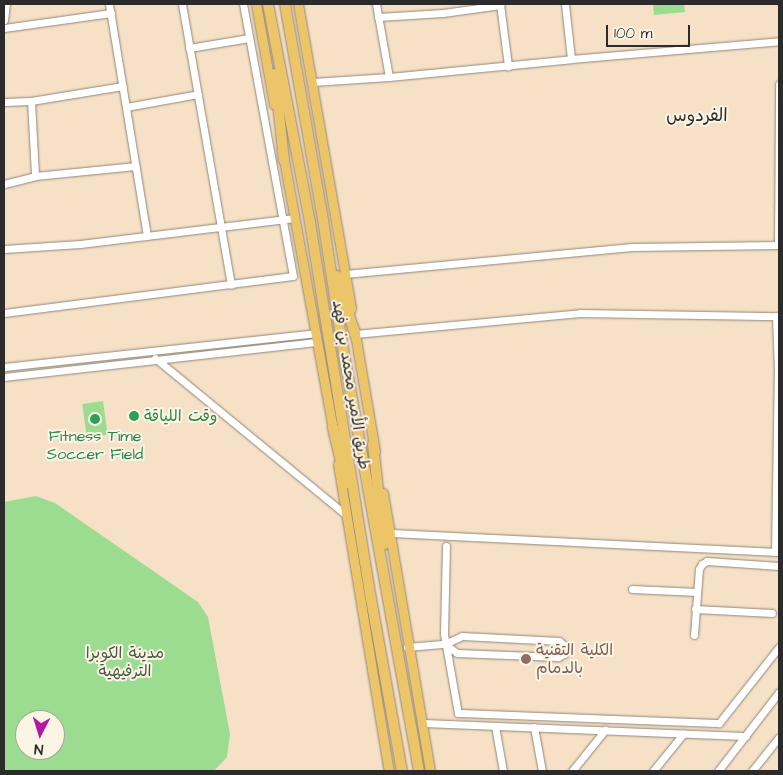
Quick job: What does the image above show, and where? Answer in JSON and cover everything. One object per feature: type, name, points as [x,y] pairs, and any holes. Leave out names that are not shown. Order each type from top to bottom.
[{"type":"highway","name":"طريق الأمير محمد بن فهد","points":[[285,4],[323,220],[342,343],[419,771]]},
{"type":"highway","points":[[289,4],[298,76]]},
{"type":"highway","points":[[269,8],[284,161]]},
{"type":"highway","name":"طريق الأمير محمد بن فهد","points":[[269,8],[310,223],[371,599],[402,771]]},
{"type":"highway","points":[[323,220],[339,284],[355,334]]},
{"type":"highway","points":[[333,428],[371,599]]},
{"type":"highway","points":[[373,444],[394,632]]},
{"type":"main road","points":[[256,4],[333,428],[344,513],[389,771]]},
{"type":"main road","points":[[298,4],[390,533],[420,723],[430,771]]},
{"type":"street","points":[[4,20],[6,4]]},
{"type":"street","points":[[109,4],[147,236]]},
{"type":"street","points":[[182,4],[231,285]]},
{"type":"street","points":[[4,313],[293,276],[243,4]]},
{"type":"street","points":[[376,4],[389,77]]},
{"type":"street","points":[[442,4],[443,13]]},
{"type":"street","points":[[565,4],[571,59]]},
{"type":"street","points":[[378,16],[443,13],[500,5],[508,66]]},
{"type":"street","points":[[4,28],[111,12]]},
{"type":"street","points":[[190,48],[249,38]]},
{"type":"street","points":[[313,82],[389,77],[779,41]]},
{"type":"street","points":[[345,274],[632,247],[778,245],[779,84]]},
{"type":"street","points":[[4,102],[31,101],[123,86]]},
{"type":"street","points":[[126,107],[198,94]]},
{"type":"street","points":[[31,101],[35,176]]},
{"type":"street","points":[[4,184],[35,176],[136,166]]},
{"type":"street","points":[[4,249],[80,244],[294,218]]},
{"type":"street","points":[[355,334],[580,312],[778,316],[777,552],[390,533]]},
{"type":"street","points":[[4,367],[316,338]]},
{"type":"street","points":[[4,377],[157,360],[316,338]]},
{"type":"street","points":[[151,352],[157,360],[344,513]]},
{"type":"street","points":[[446,546],[444,634],[458,713],[719,723],[779,647]]},
{"type":"street","points":[[694,635],[698,568],[707,561],[779,566]]},
{"type":"street","points":[[632,589],[697,592]]},
{"type":"street","points":[[695,609],[772,613]]},
{"type":"street","points":[[407,647],[445,644],[462,636],[559,641],[564,646],[564,654],[558,657],[457,653],[445,644]]},
{"type":"street","points":[[718,771],[779,692]]},
{"type":"street","points":[[420,723],[746,736]]},
{"type":"street","points":[[495,726],[503,771]]},
{"type":"street","points":[[534,727],[542,771]]},
{"type":"street","points":[[572,771],[605,730]]},
{"type":"street","points":[[653,771],[683,734]]},
{"type":"street","points":[[752,771],[779,737]]},
{"type":"green space","points":[[653,4],[684,4],[685,12],[654,15]]},
{"type":"green space","name":"Fitness Time Soccer Field","points":[[103,401],[108,435],[87,438],[82,404]]},
{"type":"green space","name":"مدينة الكوبرا الترفيهية","points":[[36,496],[55,503],[198,602],[208,617],[230,734],[227,757],[214,771],[4,771],[4,502]]},
{"type":"place","name":"وقت اللياقة","points":[[134,416]]},
{"type":"place","name":"Fitness Time Soccer Field","points":[[95,419]]},
{"type":"place","name":"الكلية التقنية بالدمام","points":[[526,659]]},
{"type":"district","name":"الفردوس","points":[[697,116]]}]
